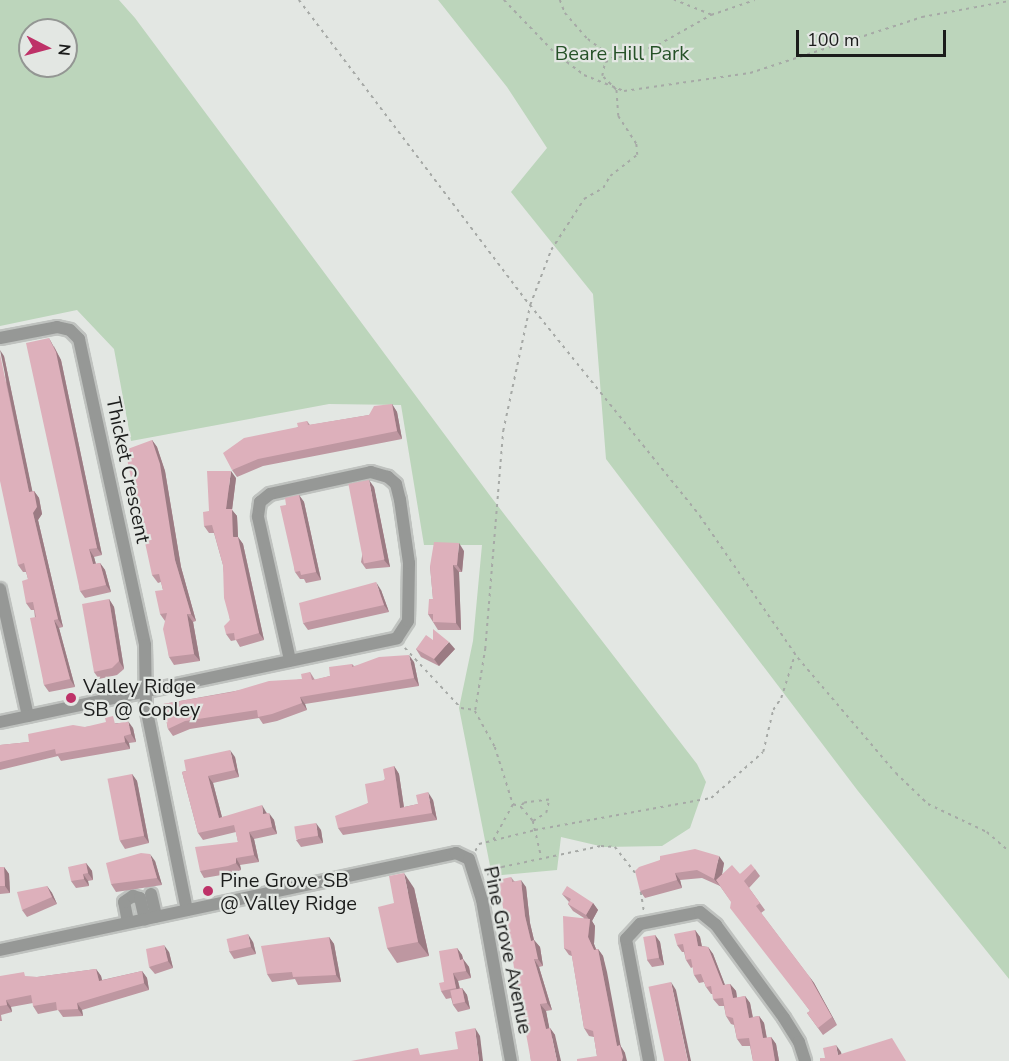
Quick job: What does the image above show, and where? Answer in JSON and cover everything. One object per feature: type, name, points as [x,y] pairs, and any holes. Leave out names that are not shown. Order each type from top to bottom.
[{"type":"street","name":"Thicket Crescent","points":[[0,338],[57,327],[70,330],[79,339],[145,645],[146,706],[187,910]]},
{"type":"street","points":[[0,722],[147,693],[398,638],[408,621],[409,563],[400,500],[396,484],[388,477],[371,472],[270,494],[260,502],[258,517],[290,660]]},
{"type":"street","points":[[0,590],[28,716]]},
{"type":"street","name":"Pine Grove Avenue","points":[[0,950],[436,856],[456,854],[469,859],[476,880],[511,1061]]},
{"type":"street","points":[[150,917],[151,894]]},
{"type":"street","points":[[128,922],[124,902],[128,897],[140,898],[150,917]]},
{"type":"street","points":[[649,1061],[626,939],[646,922],[700,912],[716,925],[784,1018],[800,1042],[805,1061]]},
{"type":"path","points":[[299,0],[530,305],[700,516],[795,653],[896,773],[928,804],[987,832],[1009,851]]},
{"type":"path","points":[[504,0],[555,53],[584,75],[616,90],[750,73],[922,17],[1009,2]]},
{"type":"path","points":[[560,0],[565,14],[588,39],[614,59]]},
{"type":"path","points":[[674,0],[711,15]]},
{"type":"path","points":[[493,841],[513,804],[495,747],[475,710],[485,649],[502,431],[530,305],[550,250],[584,199],[603,188],[610,176],[637,155],[636,144],[618,116],[616,90],[602,76],[605,63],[658,45],[711,15],[755,0]]},
{"type":"path","points":[[398,638],[461,708],[475,710]]},
{"type":"path","points":[[469,859],[479,844],[535,830],[711,798],[763,752],[773,710],[781,698],[795,653]]},
{"type":"path","points":[[521,807],[524,803],[549,800],[542,819],[533,821]]},
{"type":"path","points":[[513,804],[521,807],[533,821],[542,858]]},
{"type":"path","points":[[476,880],[502,867],[542,858],[615,847],[632,865],[636,876]]},
{"type":"path","points":[[640,886],[646,922]]},
{"type":"green space","points":[[0,0],[119,0],[135,18],[491,497],[697,764],[706,782],[690,828],[662,846],[604,847],[561,837],[557,870],[492,876],[459,708],[473,641],[482,545],[424,545],[401,405],[329,404],[131,441],[114,349],[77,310],[0,326]]},
{"type":"green space","name":"Beare Hill Park","points":[[438,0],[1009,0],[1009,979],[858,791],[606,459],[593,294],[511,192],[547,148],[507,87]]},
{"type":"building","points":[[49,338],[56,352],[97,548],[89,549],[93,564],[100,563],[106,585],[80,591],[26,343]]},
{"type":"building","points":[[0,354],[29,492],[34,491],[37,507],[33,513],[58,619],[54,620],[70,679],[44,685],[30,618],[36,617],[33,602],[26,603],[22,581],[28,579],[24,563],[18,565],[0,481]]},
{"type":"building","points":[[392,404],[397,431],[258,459],[232,470],[223,453],[244,438],[298,427],[297,423],[307,421],[308,425],[369,415],[374,406]]},
{"type":"building","points":[[152,440],[160,464],[175,560],[191,614],[187,614],[194,654],[169,657],[163,629],[167,613],[160,614],[155,591],[163,590],[159,574],[152,575],[125,450]]},
{"type":"building","points":[[207,471],[231,471],[226,509],[232,509],[233,537],[238,537],[259,633],[235,640],[234,633],[226,634],[224,626],[230,620],[224,598],[223,565],[212,525],[204,526],[203,512],[209,511]]},
{"type":"building","points":[[369,480],[384,560],[364,564],[348,484]]},
{"type":"building","points":[[299,495],[316,572],[301,575],[300,571],[295,572],[280,506],[286,505],[285,498]]},
{"type":"building","points":[[434,542],[459,543],[457,565],[453,565],[456,623],[433,622],[433,614],[428,614],[429,599],[433,599],[430,566]]},
{"type":"building","points":[[376,582],[384,605],[303,623],[299,603]]},
{"type":"building","points":[[109,599],[119,661],[112,668],[94,672],[82,604]]},
{"type":"building","points":[[433,629],[449,642],[434,659],[416,649],[426,635],[433,640]]},
{"type":"building","points":[[409,655],[414,678],[300,697],[302,703],[258,717],[257,710],[185,721],[168,729],[163,704],[232,692],[269,681],[302,679],[301,674],[310,672],[312,680],[330,676],[329,667],[352,664],[352,667],[379,657]]},
{"type":"building","points":[[113,716],[115,724],[128,721],[131,734],[124,736],[125,742],[56,754],[55,749],[0,762],[0,745],[29,742],[28,734],[73,725],[85,727],[106,722],[105,718]]},
{"type":"building","points":[[230,750],[235,770],[208,776],[219,818],[262,805],[263,814],[269,813],[272,827],[249,832],[254,855],[236,858],[236,863],[228,866],[200,871],[195,847],[238,842],[234,825],[198,833],[182,772],[186,771],[184,760]]},
{"type":"building","points":[[394,766],[400,808],[418,804],[416,795],[428,792],[432,813],[338,828],[335,816],[368,803],[365,784],[385,780],[383,769]]},
{"type":"building","points":[[132,774],[144,836],[119,841],[107,779]]},
{"type":"building","points":[[316,823],[318,836],[296,839],[294,826]]},
{"type":"building","points":[[695,849],[719,856],[714,879],[697,870],[675,873],[677,880],[640,891],[635,871],[639,867],[660,860],[660,856]]},
{"type":"building","points":[[141,853],[150,854],[157,878],[111,884],[106,863]]},
{"type":"building","points":[[86,863],[88,873],[83,874],[84,879],[71,881],[68,867]]},
{"type":"building","points":[[751,864],[755,869],[744,881],[760,903],[756,906],[809,976],[832,1017],[818,1028],[807,1013],[810,1011],[730,908],[731,902],[716,880],[732,865],[740,874]]},
{"type":"building","points":[[0,867],[4,867],[5,886],[0,886]]},
{"type":"building","points":[[404,873],[418,942],[387,948],[378,907],[394,903],[389,876]]},
{"type":"building","points":[[511,877],[512,882],[521,880],[525,916],[538,959],[534,959],[547,1003],[540,1004],[546,1029],[550,1028],[557,1061],[531,1061],[498,880]]},
{"type":"building","points":[[47,886],[52,897],[22,910],[17,892]]},
{"type":"building","points":[[567,886],[593,903],[586,915],[568,904],[571,899],[562,894]]},
{"type":"building","points":[[563,916],[590,919],[588,937],[594,950],[598,949],[617,1046],[620,1045],[623,1057],[622,1061],[577,1061],[577,1059],[597,1056],[593,1031],[584,1028],[571,951],[564,948]]},
{"type":"building","points":[[695,930],[698,946],[708,947],[723,985],[730,984],[733,998],[745,996],[749,1018],[759,1016],[763,1038],[771,1037],[775,1061],[753,1061],[749,1038],[737,1039],[733,1018],[726,1016],[723,998],[713,999],[711,986],[706,987],[701,974],[694,975],[691,959],[686,960],[683,944],[677,945],[674,934]]},
{"type":"building","points":[[248,934],[251,947],[229,952],[227,939]]},
{"type":"building","points":[[655,935],[659,958],[647,960],[643,937]]},
{"type":"building","points":[[329,937],[336,975],[293,977],[292,972],[267,974],[261,946]]},
{"type":"building","points":[[164,945],[168,961],[149,967],[146,949]]},
{"type":"building","points":[[457,948],[466,971],[453,973],[456,988],[441,991],[439,983],[444,982],[439,951]]},
{"type":"building","points":[[96,969],[99,981],[142,971],[144,983],[77,1003],[78,1009],[57,1010],[56,1002],[33,1006],[31,995],[6,1000],[7,1005],[0,1006],[0,976],[24,972],[25,976],[37,977]]},
{"type":"building","points":[[671,982],[688,1061],[664,1061],[649,987]]},
{"type":"building","points":[[462,988],[465,1002],[453,1004],[450,990]]},
{"type":"building","points":[[475,1028],[479,1061],[351,1061],[418,1048],[420,1055],[458,1049],[455,1032]]},
{"type":"building","points":[[892,1038],[906,1061],[820,1061],[820,1058],[825,1058],[823,1048],[836,1045],[838,1055]]},
{"type":"place","name":"Valley Ridge SB @ Copley","points":[[71,698]]},
{"type":"place","name":"Pine Grove SB @ Valley Ridge","points":[[208,891]]}]
